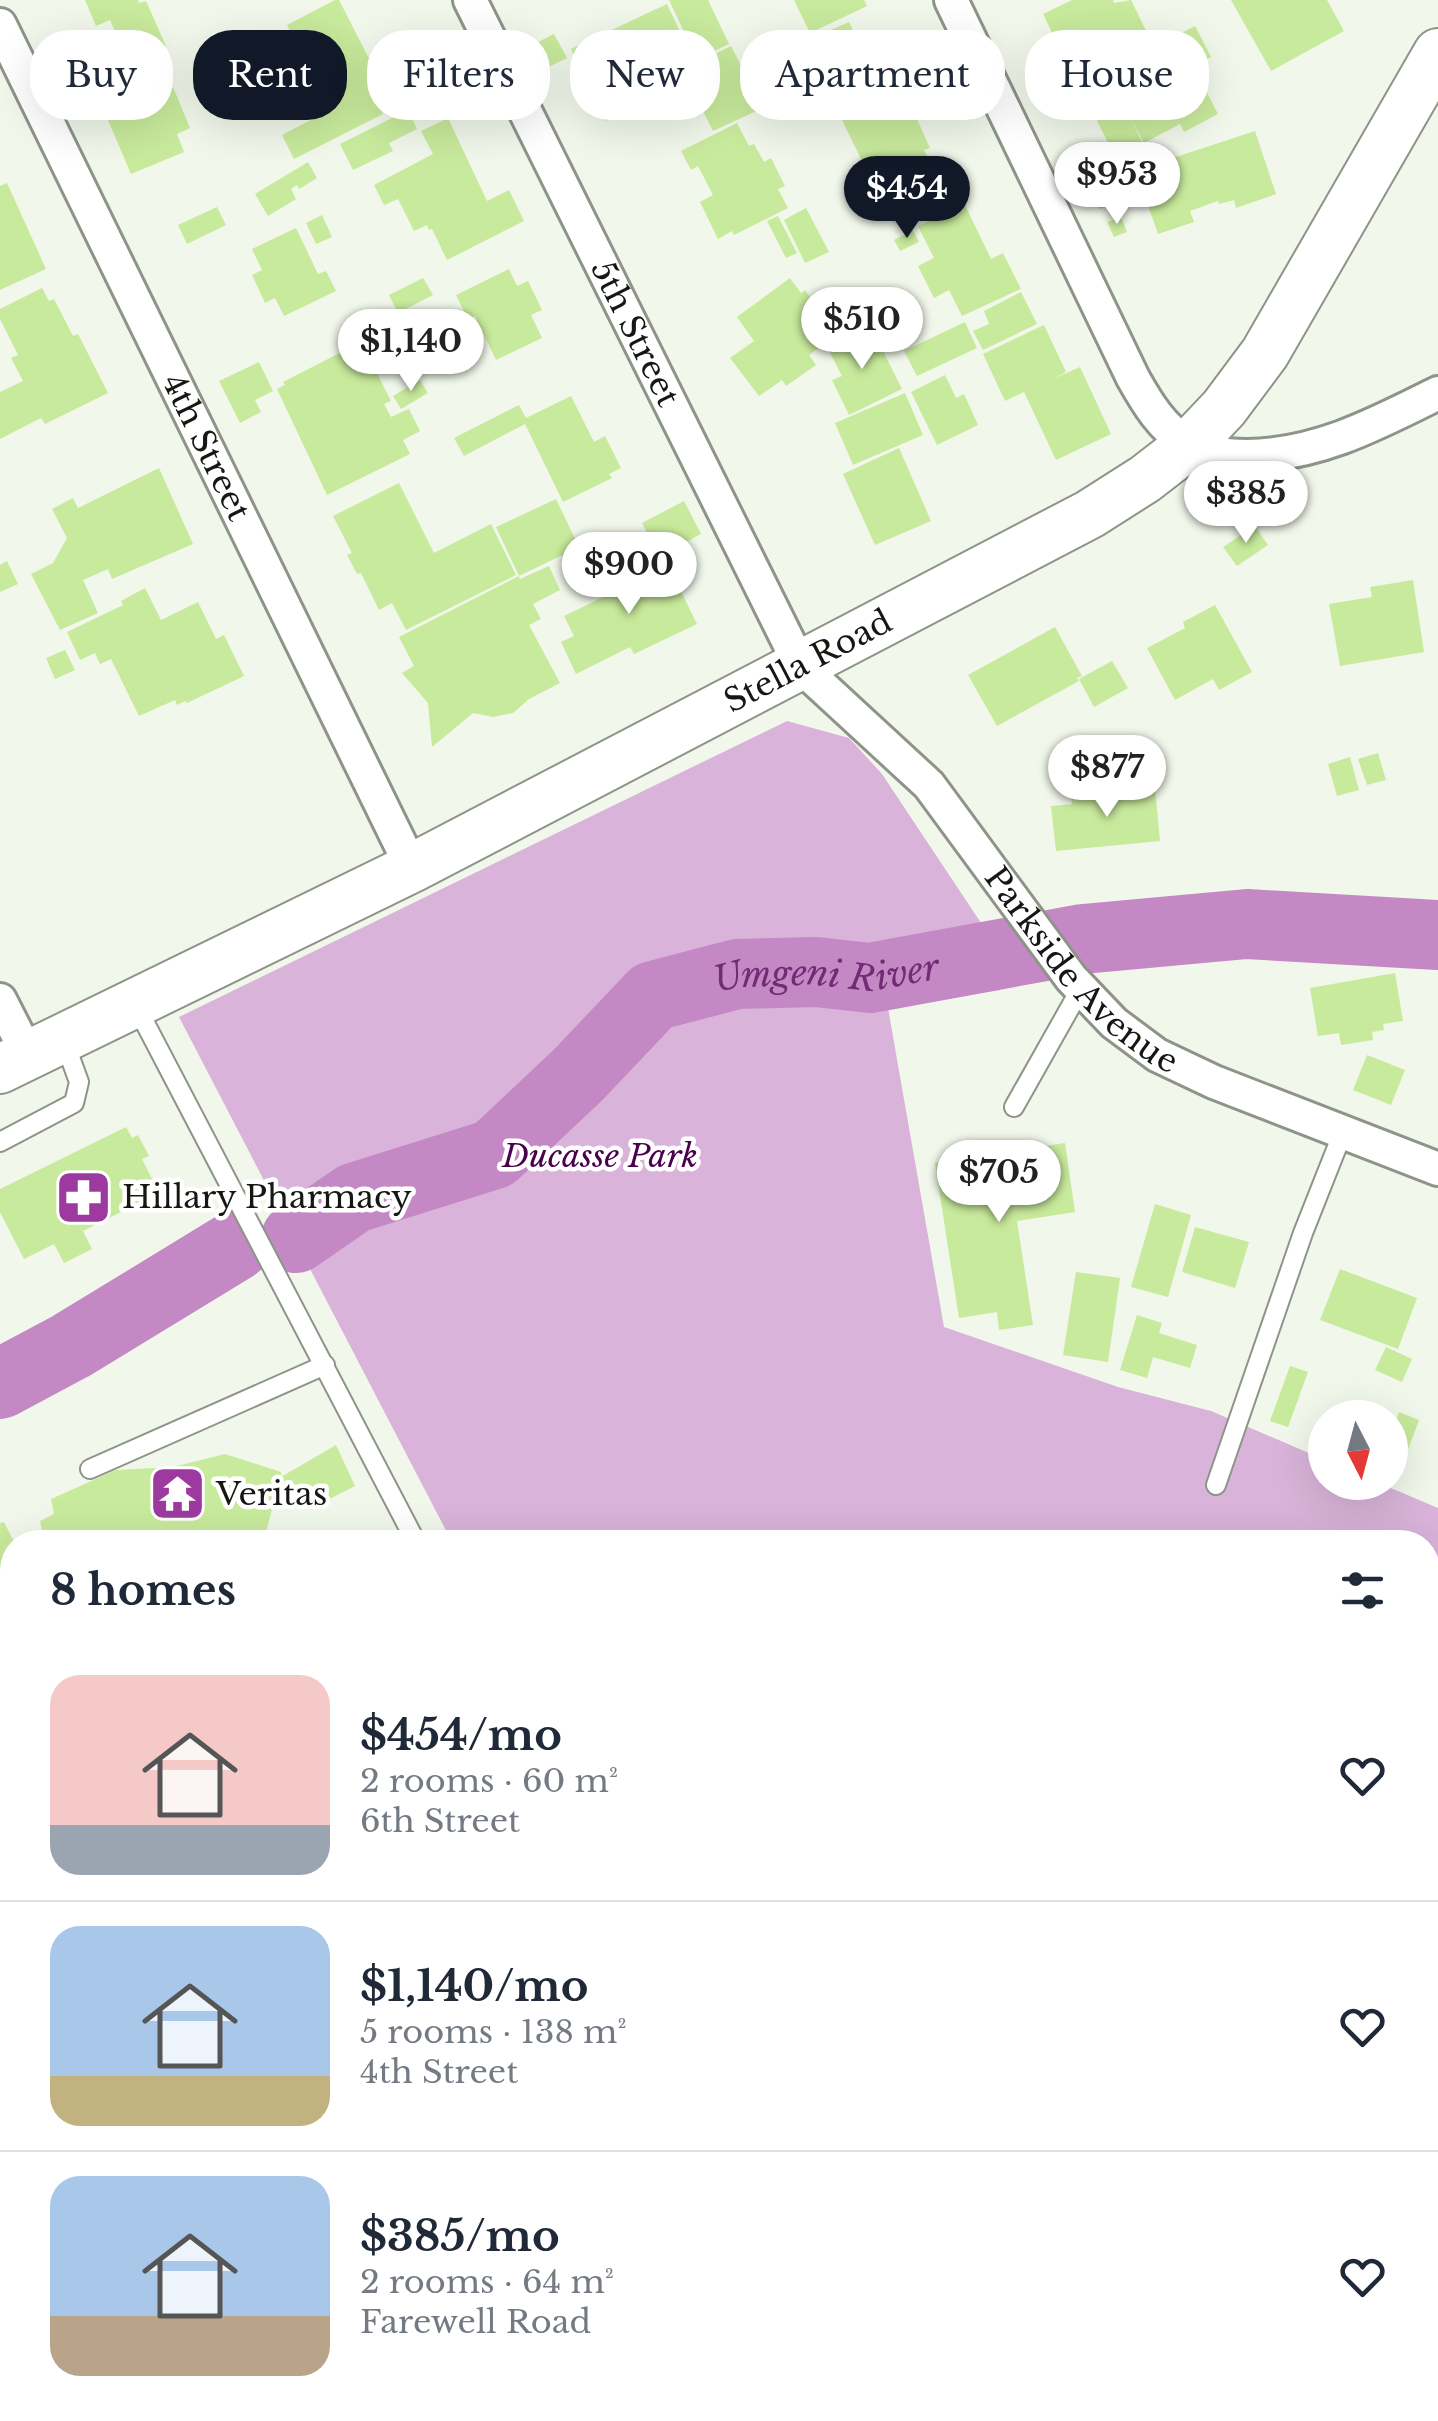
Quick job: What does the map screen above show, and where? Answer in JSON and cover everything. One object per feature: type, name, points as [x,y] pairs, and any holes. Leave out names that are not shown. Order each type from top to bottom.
[{"type":"main road","name":"Stella Road","points":[[30,1054],[412,868],[1090,514],[1145,479],[1189,445],[1224,408],[1266,353],[1438,54]]},
{"type":"street","name":"5th Street","points":[[470,0],[801,667]]},
{"type":"street","points":[[951,0],[1133,378],[1160,420],[1189,445],[1225,456],[1282,455],[1350,436],[1438,394]]},
{"type":"street","name":"4th Street","points":[[0,25],[412,868]]},
{"type":"street","name":"Parkside Avenue","points":[[801,667],[928,785],[1075,984],[1114,1023],[1156,1055],[1214,1082],[1438,1169]]},
{"type":"street","points":[[0,1000],[30,1054]]},
{"type":"lane","points":[[1014,1107],[1075,984]]},
{"type":"lane","points":[[134,1004],[410,1530]]},
{"type":"lane","points":[[0,1142],[74,1102],[79,1082],[30,1054]]},
{"type":"lane","points":[[1216,1485],[1303,1233],[1343,1132]]},
{"type":"lane","points":[[90,1469],[325,1365]]},
{"type":"green space","name":"Ducasse Park","points":[[787,721],[849,738],[882,774],[1001,953],[1000,990],[888,1008],[944,1327],[1118,1387],[1211,1411],[1308,1453],[1308,1500],[1408,1500],[1408,1495],[1438,1508],[1438,1530],[446,1530],[179,1017]]},
{"type":"building","points":[[85,0],[138,0],[146,1],[159,30],[114,30],[110,20],[96,26]]},
{"type":"building","points":[[339,0],[367,55],[367,120],[371,120],[294,159],[282,135],[311,120],[347,120],[347,30],[290,30],[287,25]]},
{"type":"building","points":[[669,0],[708,0],[729,44],[720,48],[720,30],[683,30]]},
{"type":"building","points":[[794,0],[864,0],[867,6],[816,30],[809,30]]},
{"type":"building","points":[[1072,0],[1131,0],[1146,30],[1051,30],[1043,14]]},
{"type":"building","points":[[1231,0],[1327,0],[1344,31],[1271,71]]},
{"type":"building","points":[[667,4],[679,30],[612,30]]},
{"type":"building","points":[[849,22],[853,30],[831,30]]},
{"type":"building","points":[[554,34],[567,58],[550,66],[550,36]]},
{"type":"building","points":[[731,46],[740,63],[740,119],[713,131],[708,120],[720,120],[720,52]]},
{"type":"building","points":[[173,87],[190,128],[177,134],[184,152],[131,174],[108,120],[173,120]]},
{"type":"building","points":[[1209,96],[1218,114],[1209,119]]},
{"type":"building","points":[[388,120],[413,120],[417,129],[389,143],[393,151],[353,170],[340,144]]},
{"type":"building","points":[[449,120],[487,201],[509,190],[524,221],[447,260],[432,229],[427,225],[414,231],[398,199],[384,205],[374,185],[433,154],[421,131]]},
{"type":"building","points":[[842,120],[917,120],[930,148],[924,150],[933,169],[943,164],[957,191],[918,210],[904,182],[867,201],[851,169],[863,163]]},
{"type":"building","points":[[1131,120],[1143,144],[1116,158],[1097,121]]},
{"type":"building","points":[[1132,120],[1207,120],[1184,132],[1180,124],[1144,143]]},
{"type":"building","points":[[737,123],[749,146],[754,144],[764,162],[771,158],[785,186],[778,189],[788,208],[718,239],[700,202],[713,195],[698,166],[691,170],[681,151]]},
{"type":"building","points":[[1255,131],[1276,194],[1236,208],[1234,200],[1219,204],[1218,201],[1190,211],[1194,222],[1158,234],[1144,194],[1099,209],[1091,185]]},
{"type":"building","points":[[308,162],[317,178],[299,189],[297,185],[291,189],[296,199],[268,216],[255,194]]},
{"type":"building","points":[[7,183],[46,269],[0,290],[0,186]]},
{"type":"building","points":[[965,205],[991,259],[1003,253],[1021,289],[962,316],[949,290],[934,298],[918,266],[934,258],[918,226]]},
{"type":"building","points":[[217,207],[226,225],[187,244],[178,225]]},
{"type":"building","points":[[806,208],[829,252],[805,263],[784,220]]},
{"type":"building","points":[[322,215],[332,237],[316,244],[306,223]]},
{"type":"building","points":[[778,216],[797,253],[786,258],[767,221]]},
{"type":"building","points":[[1121,217],[1127,232],[1114,237],[1107,222]]},
{"type":"building","points":[[296,228],[318,274],[326,271],[336,291],[284,316],[275,298],[265,303],[252,275],[262,270],[252,249]]},
{"type":"building","points":[[913,230],[919,242],[900,251],[894,240]]},
{"type":"building","points":[[509,269],[517,286],[528,281],[542,310],[531,315],[542,338],[496,360],[475,316],[468,319],[456,295]]},
{"type":"building","points":[[423,278],[433,295],[398,313],[389,295]]},
{"type":"building","points":[[790,278],[801,293],[805,290],[825,317],[831,312],[844,329],[809,355],[816,365],[786,386],[782,380],[759,396],[730,358],[754,341],[737,317]]},
{"type":"building","points":[[42,288],[49,301],[54,299],[73,336],[78,334],[108,393],[45,424],[41,418],[0,439],[0,392],[23,381],[11,358],[18,355],[0,319],[0,309]]},
{"type":"building","points":[[1021,292],[1037,324],[983,350],[973,331],[989,324],[984,311]]},
{"type":"building","points":[[423,320],[434,342],[415,351],[405,328]]},
{"type":"building","points":[[965,322],[977,348],[917,376],[904,351]]},
{"type":"building","points":[[1044,325],[1066,372],[1053,379],[1080,367],[1111,434],[1056,460],[1024,392],[1005,401],[983,354]]},
{"type":"building","points":[[859,329],[868,348],[879,343],[902,389],[849,415],[832,380],[842,376],[826,345]]},
{"type":"building","points":[[361,342],[391,401],[384,404],[391,417],[409,409],[420,431],[403,440],[410,454],[327,495],[277,389],[285,385],[283,382]]},
{"type":"building","points":[[259,362],[273,391],[255,400],[261,412],[240,423],[219,381]]},
{"type":"building","points":[[945,375],[956,398],[964,394],[978,425],[937,445],[911,392]]},
{"type":"building","points":[[420,380],[428,393],[401,409],[393,396]]},
{"type":"building","points":[[905,393],[923,435],[853,465],[835,423]]},
{"type":"building","points":[[571,396],[594,442],[605,436],[621,468],[609,474],[612,478],[563,502],[525,424],[464,456],[454,438],[519,405],[526,418]]},
{"type":"building","points":[[899,448],[931,521],[875,545],[843,474]]},
{"type":"building","points":[[159,468],[193,544],[112,579],[108,569],[83,580],[98,613],[60,630],[31,574],[53,563],[67,538],[52,509],[73,498],[78,508]]},
{"type":"building","points":[[399,483],[434,553],[491,524],[516,575],[406,630],[392,603],[379,610],[361,573],[357,574],[347,555],[352,553],[333,516]]},
{"type":"building","points":[[556,499],[579,547],[519,576],[496,527]]},
{"type":"building","points":[[684,501],[701,534],[659,557],[642,523]]},
{"type":"building","points":[[1255,526],[1268,545],[1237,566],[1223,547]]},
{"type":"building","points":[[664,557],[697,624],[634,654],[630,647],[576,674],[561,642],[574,636],[564,616],[616,591],[612,582]]},
{"type":"building","points":[[7,561],[18,584],[0,592],[0,565]]},
{"type":"building","points":[[549,566],[560,590],[533,604],[541,619],[529,625],[560,683],[529,699],[513,713],[493,717],[473,713],[432,747],[428,703],[402,673],[414,666],[399,637],[519,576],[520,579]]},
{"type":"building","points":[[1413,580],[1424,652],[1340,666],[1329,604],[1372,597],[1370,587]]},
{"type":"building","points":[[145,588],[161,620],[198,602],[216,639],[224,635],[244,676],[187,703],[177,705],[175,700],[139,716],[111,659],[100,664],[95,653],[80,660],[67,632],[123,605],[121,601]]},
{"type":"building","points":[[1215,605],[1252,672],[1219,690],[1213,679],[1175,700],[1147,648],[1185,628],[1183,622]]},
{"type":"building","points":[[1055,627],[1082,676],[997,726],[968,675]]},
{"type":"building","points":[[65,650],[75,670],[55,679],[46,658]]},
{"type":"building","points":[[1112,661],[1128,688],[1094,707],[1079,679]]},
{"type":"building","points":[[1378,753],[1386,780],[1367,785],[1358,759]]},
{"type":"building","points":[[1350,757],[1359,790],[1337,796],[1328,764]]},
{"type":"building","points":[[1155,788],[1160,841],[1056,851],[1051,806],[1072,804],[1071,796]]},
{"type":"building","points":[[1395,973],[1403,1021],[1383,1024],[1384,1030],[1372,1032],[1373,1040],[1341,1045],[1339,1033],[1318,1036],[1310,988]]},
{"type":"building","points":[[1367,1055],[1405,1070],[1391,1105],[1353,1090]]},
{"type":"building","points":[[126,1127],[132,1138],[138,1135],[149,1156],[142,1159],[159,1193],[83,1231],[92,1249],[64,1263],[54,1244],[24,1259],[0,1212],[0,1189]]},
{"type":"building","points":[[1065,1143],[1075,1212],[1017,1221],[1033,1325],[999,1330],[997,1312],[959,1318],[935,1163]]},
{"type":"building","points":[[1155,1204],[1191,1215],[1168,1297],[1131,1287]]},
{"type":"building","points":[[1195,1227],[1249,1242],[1235,1288],[1182,1272]]},
{"type":"building","points":[[1340,1269],[1417,1298],[1398,1349],[1320,1320]]},
{"type":"building","points":[[1076,1272],[1120,1278],[1108,1362],[1063,1355]]},
{"type":"building","points":[[1137,1315],[1162,1323],[1159,1333],[1197,1345],[1190,1368],[1153,1357],[1147,1378],[1120,1370]]},
{"type":"building","points":[[1386,1347],[1412,1359],[1402,1382],[1375,1370]]},
{"type":"building","points":[[1290,1366],[1308,1372],[1288,1427],[1270,1421]]},
{"type":"building","points":[[1408,1416],[1419,1420],[1408,1450]]},
{"type":"building","name":"Veritas","points":[[336,1445],[355,1486],[312,1508],[301,1488],[274,1502],[267,1530],[42,1530],[40,1521],[54,1514],[51,1499],[116,1470],[173,1467],[225,1454],[281,1472],[281,1477]]},
{"type":"waterway","name":"Umgeni River","points":[[296,1238],[354,1198],[494,1154],[578,1075],[653,996],[737,974],[816,972],[870,978],[1083,939],[1247,924],[1438,935]]},
{"type":"waterway","name":"Umgeni River","points":[[0,1384],[71,1346],[235,1246]]},
{"type":"place","name":"Hillary Pharmacy","points":[[83,1197]]},
{"type":"place","name":"Veritas","points":[[177,1494]]}]
